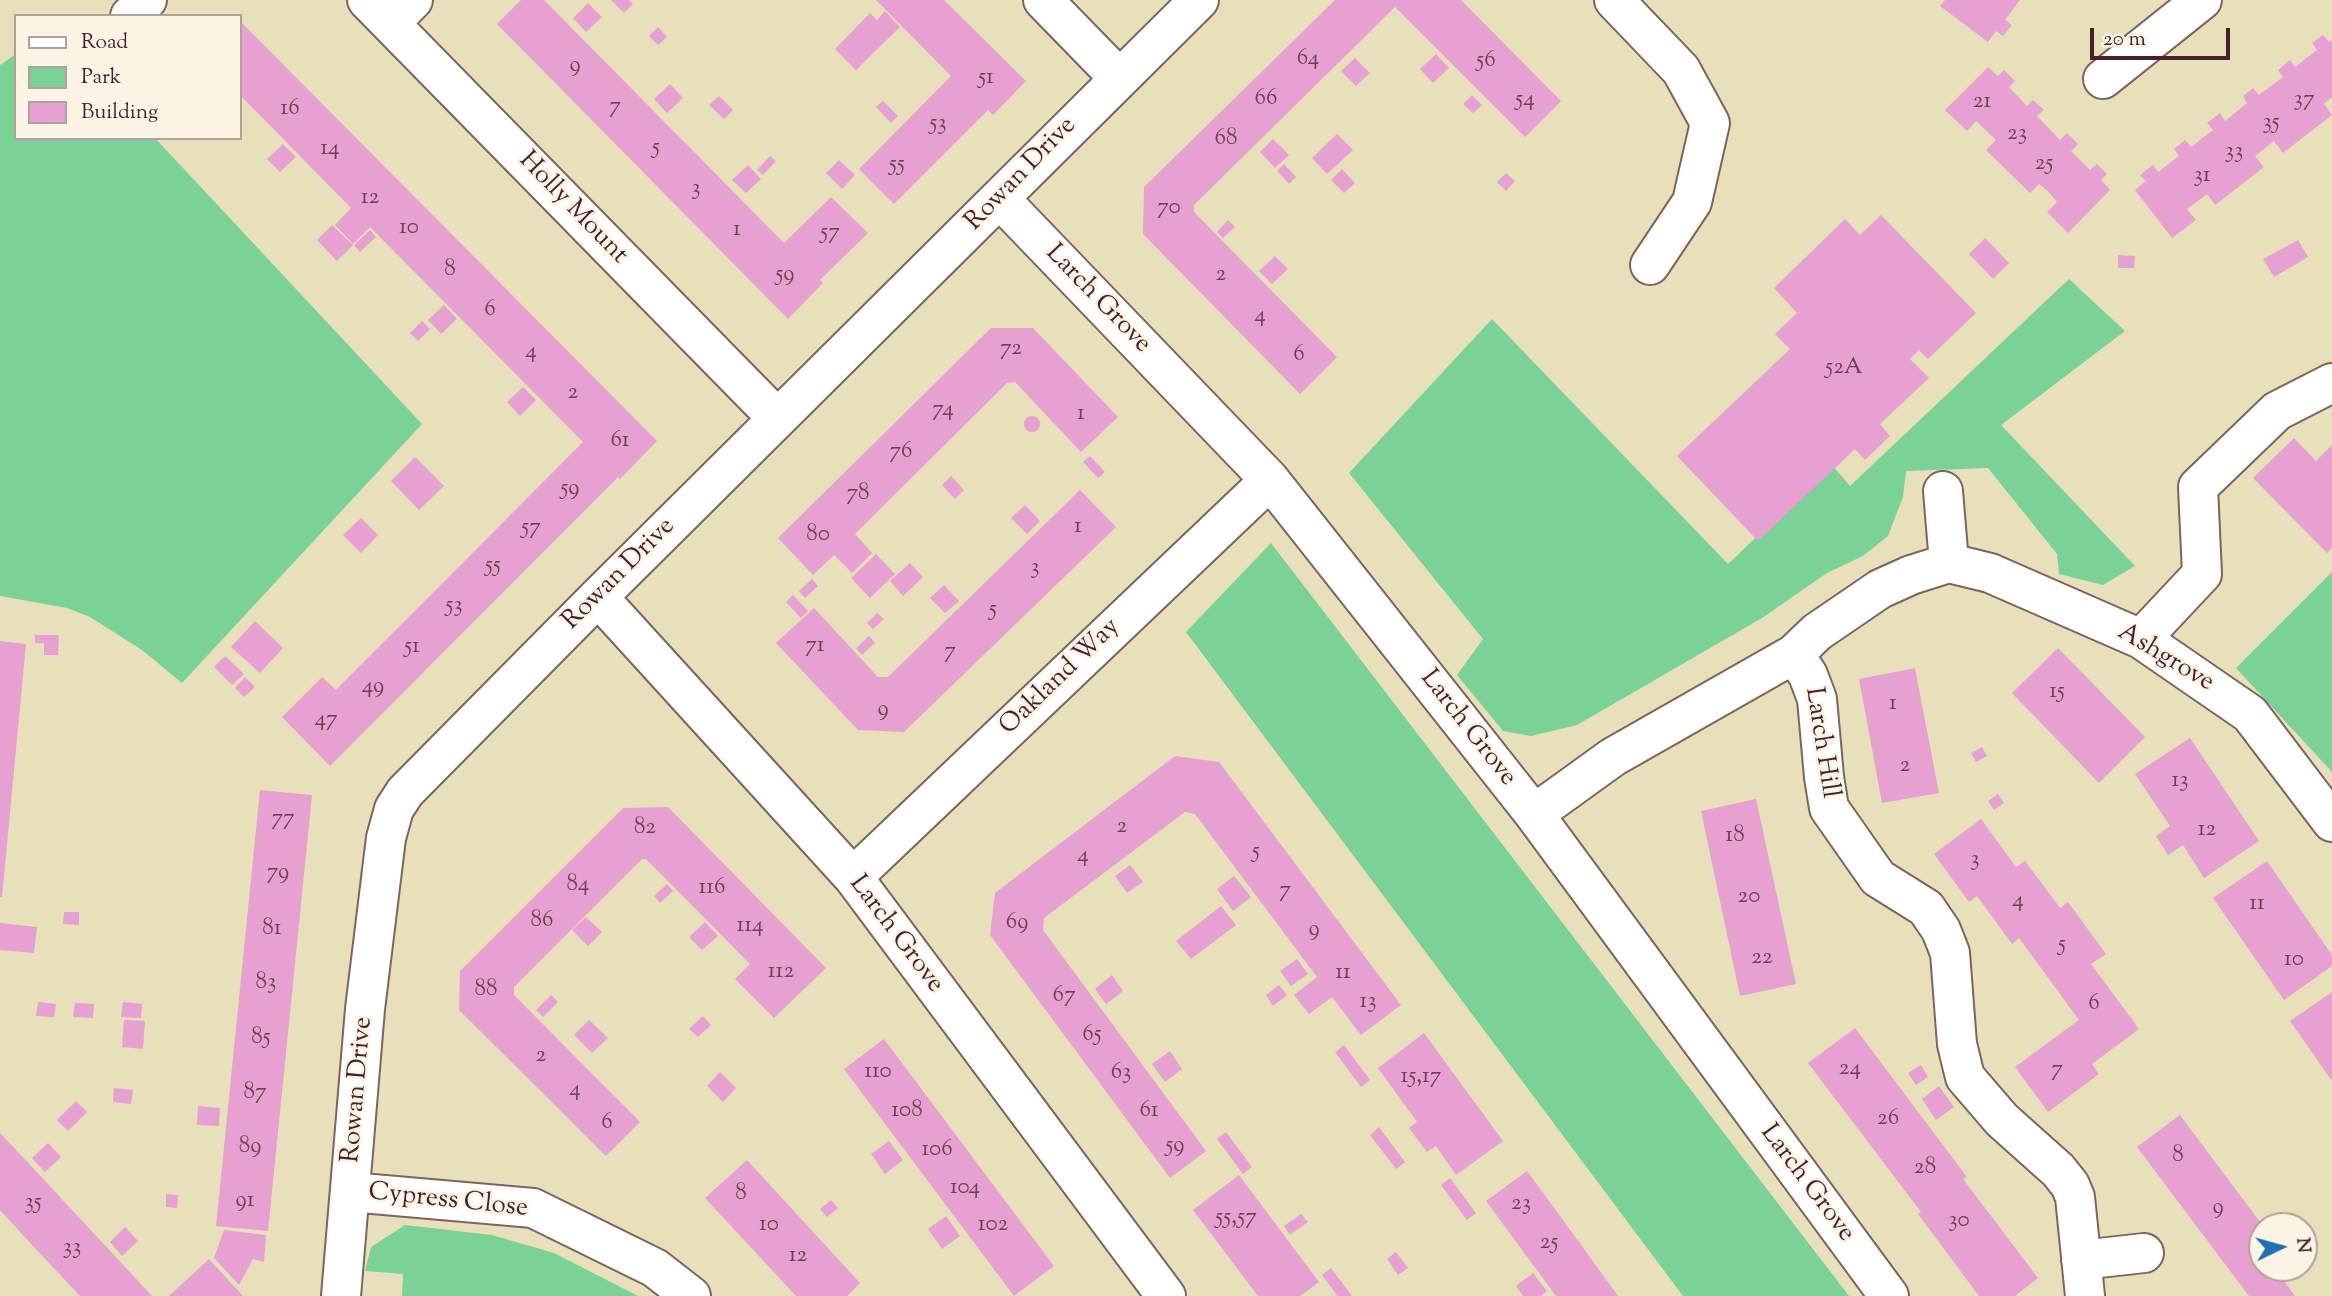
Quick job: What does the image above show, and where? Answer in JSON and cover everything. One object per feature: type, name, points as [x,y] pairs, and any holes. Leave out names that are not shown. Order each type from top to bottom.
[{"type":"street","points":[[133,14],[146,0]]},
{"type":"street","points":[[1043,0],[1118,77]]},
{"type":"street","name":"Rowan Drive","points":[[341,1296],[365,1009],[386,838],[394,809],[405,792],[777,418],[1000,199],[1118,77],[1199,0]]},
{"type":"street","points":[[1614,0],[1681,70],[1710,123],[1692,202],[1650,265]]},
{"type":"street","points":[[2103,79],[2202,0]]},
{"type":"street","name":"Holly Mount","points":[[390,8],[777,418]]},
{"type":"street","name":"Larch Grove","points":[[1000,199],[1270,480],[1534,814],[1889,1296]]},
{"type":"street","points":[[2141,639],[2202,574],[2198,487],[2277,411],[2332,383]]},
{"type":"street","name":"Oakland Way","points":[[853,877],[1270,480]]},
{"type":"street","points":[[1794,653],[1817,632],[1880,589],[1911,575],[1950,563],[1943,491]]},
{"type":"street","name":"Ashgrove","points":[[1950,563],[1990,573],[2141,639],[2250,714],[2332,821]]},
{"type":"street","name":"Larch Grove","points":[[598,597],[853,877],[1166,1296]]},
{"type":"street","name":"Larch Hill","points":[[1534,814],[1613,757],[1794,653],[1808,675],[1818,699],[1829,808],[1878,877],[1926,908],[1941,930],[1950,953],[1957,1044],[1965,1077],[2002,1120],[2059,1170],[2070,1185],[2075,1197],[2083,1278],[2144,1253]]},
{"type":"street","name":"Cypress Close","points":[[350,1192],[533,1208],[654,1268],[691,1296]]},
{"type":"green space","points":[[14,55],[14,140],[157,140],[422,424],[182,683],[142,650],[90,617],[67,608],[0,596],[0,65]]},
{"type":"green space","points":[[2069,279],[2125,331],[2001,425],[2135,566],[2103,585],[2059,574],[2057,554],[1988,468],[1906,471],[1903,497],[1888,536],[1863,556],[1827,573],[1762,618],[1577,725],[1531,736],[1503,731],[1457,675],[1483,639],[1349,473],[1492,319],[1728,564],[1832,465],[1850,486]]},
{"type":"green space","points":[[1271,543],[1849,1296],[1683,1296],[1186,632]]},
{"type":"green space","points":[[2332,572],[2332,772],[2236,668]]},
{"type":"green space","points":[[405,1225],[492,1235],[554,1253],[638,1296],[402,1296],[403,1274],[365,1271],[371,1247]]},
{"type":"building","points":[[521,0],[544,0],[784,243],[831,197],[868,233],[820,280],[823,283],[788,319],[497,24]]},
{"type":"building","points":[[611,0],[629,0],[633,4],[624,13]]},
{"type":"building","points":[[876,0],[944,0],[1026,81],[993,115],[988,110],[894,204],[859,169],[951,76]]},
{"type":"building","points":[[1335,0],[1461,0],[1561,101],[1525,137],[1395,7],[1194,205],[1194,212],[1337,357],[1300,394],[1143,234],[1144,187]]},
{"type":"building","points":[[1945,0],[2020,0],[2005,20],[2012,25],[2003,36],[1996,31],[1988,42],[1940,6]]},
{"type":"building","points":[[588,3],[602,17],[586,32],[573,18]]},
{"type":"building","points":[[885,11],[900,27],[856,70],[835,49],[870,13],[877,20]]},
{"type":"building","points":[[242,23],[657,441],[330,766],[282,717],[322,677],[336,690],[583,442],[370,227],[353,244],[335,225],[351,208],[242,97]]},
{"type":"building","points":[[658,27],[667,37],[658,45],[649,36]]},
{"type":"building","points":[[2323,35],[2329,42],[2332,40],[2332,97],[2324,104],[2332,115],[2283,153],[2274,141],[2255,156],[2264,167],[2215,205],[2207,194],[2187,209],[2196,220],[2172,238],[2135,190],[2146,181],[2140,175],[2153,165],[2158,172],[2179,156],[2174,149],[2185,140],[2191,147],[2213,130],[2207,123],[2220,113],[2225,121],[2247,103],[2243,96],[2253,88],[2259,95],[2283,77],[2278,70],[2290,60],[2295,67],[2317,50],[2312,43]]},
{"type":"building","points":[[1436,54],[1449,68],[1433,83],[1420,69]]},
{"type":"building","points":[[1355,58],[1370,73],[1356,86],[1341,71]]},
{"type":"building","points":[[1988,67],[1998,76],[2004,70],[2015,81],[2009,87],[2027,106],[2033,100],[2044,110],[2037,116],[2060,140],[2067,133],[2078,144],[2071,151],[2090,170],[2097,164],[2107,174],[2101,180],[2110,190],[2068,233],[2047,212],[2057,202],[2048,191],[2039,184],[2030,193],[1986,150],[1996,140],[1976,121],[1967,131],[1945,110]]},
{"type":"building","points":[[670,84],[683,98],[667,113],[654,99]]},
{"type":"building","points":[[1472,95],[1482,105],[1473,113],[1463,104]]},
{"type":"building","points":[[719,96],[733,110],[724,119],[709,105]]},
{"type":"building","points":[[883,101],[898,116],[891,123],[876,107]]},
{"type":"building","points":[[1337,134],[1353,150],[1327,174],[1312,158]]},
{"type":"building","points":[[1273,139],[1289,155],[1275,168],[1260,152]]},
{"type":"building","points":[[283,144],[296,157],[280,172],[267,159]]},
{"type":"building","points":[[770,156],[776,161],[763,175],[757,170]]},
{"type":"building","points":[[839,160],[855,175],[842,189],[826,173]]},
{"type":"building","points":[[1284,164],[1296,177],[1289,184],[1277,171]]},
{"type":"building","points":[[748,165],[761,179],[746,193],[732,180]]},
{"type":"building","points":[[1342,169],[1355,183],[1344,193],[1331,180]]},
{"type":"building","points":[[1506,173],[1515,181],[1506,191],[1497,182]]},
{"type":"building","points":[[1881,215],[1976,313],[1928,359],[1919,350],[1910,359],[1929,378],[1880,424],[1890,436],[1865,460],[1855,449],[1758,541],[1677,456],[1790,349],[1775,334],[1797,313],[1774,288],[1845,219],[1860,235]]},
{"type":"building","points":[[1228,220],[1235,227],[1223,238],[1217,232]]},
{"type":"building","points":[[332,225],[353,245],[337,261],[317,240]]},
{"type":"building","points":[[370,230],[376,237],[360,252],[354,245]]},
{"type":"building","points":[[1985,238],[2009,263],[1993,279],[1969,254]]},
{"type":"building","points":[[2298,240],[2308,257],[2274,277],[2263,259]]},
{"type":"building","points":[[2118,255],[2135,256],[2134,268],[2118,268]]},
{"type":"building","points":[[1275,256],[1288,269],[1272,284],[1259,271]]},
{"type":"building","points":[[444,305],[457,319],[441,334],[428,320]]},
{"type":"building","points":[[422,321],[430,329],[418,341],[410,333]]},
{"type":"building","points":[[991,328],[1033,328],[1118,417],[1081,452],[1015,382],[1007,383],[855,534],[872,553],[852,573],[834,555],[813,575],[778,538]]},
{"type":"building","points":[[523,387],[536,400],[520,416],[507,402]]},
{"type":"building","points":[[1029,416],[1035,416],[1040,424],[1038,430],[1029,432],[1024,427],[1024,421]]},
{"type":"building","points":[[2294,438],[2316,461],[2332,445],[2332,548],[2327,553],[2253,478]]},
{"type":"building","points":[[1090,456],[1105,472],[1098,478],[1083,462]]},
{"type":"building","points":[[415,457],[444,486],[419,510],[391,481]]},
{"type":"building","points":[[951,476],[964,490],[955,499],[942,485]]},
{"type":"building","points":[[1080,490],[1116,527],[904,732],[858,730],[776,643],[814,608],[878,677],[888,677]]},
{"type":"building","points":[[1025,505],[1040,521],[1027,534],[1011,518]]},
{"type":"building","points":[[361,518],[378,535],[361,553],[343,535]]},
{"type":"building","points":[[876,554],[895,574],[870,598],[851,578]]},
{"type":"building","points":[[910,563],[923,577],[903,596],[890,581]]},
{"type":"building","points":[[812,579],[818,586],[805,598],[799,591]]},
{"type":"building","points":[[944,585],[959,601],[945,613],[930,598]]},
{"type":"building","points":[[793,595],[808,611],[801,618],[786,602]]},
{"type":"building","points":[[877,613],[884,619],[873,629],[867,623]]},
{"type":"building","points":[[255,621],[283,648],[260,673],[231,647]]},
{"type":"building","points":[[35,635],[59,635],[58,655],[44,655],[44,643],[35,643]]},
{"type":"building","points":[[869,636],[875,643],[862,655],[856,648]]},
{"type":"building","points":[[0,641],[26,644],[2,897],[0,897]]},
{"type":"building","points":[[2058,648],[2145,737],[2099,783],[2012,693]]},
{"type":"building","points":[[225,656],[244,674],[232,685],[214,667]]},
{"type":"building","points":[[1915,668],[1939,793],[1882,803],[1859,679]]},
{"type":"building","points":[[245,677],[255,687],[244,697],[235,688]]},
{"type":"building","points":[[2190,738],[2259,841],[2204,878],[2183,845],[2168,855],[2156,836],[2170,826],[2135,774]]},
{"type":"building","points":[[1982,747],[1987,756],[1976,762],[1971,753]]},
{"type":"building","points":[[1175,756],[1219,762],[1401,1005],[1361,1035],[1332,997],[1309,1014],[1294,995],[1317,977],[1195,814],[1185,812],[1044,918],[1043,930],[1206,1151],[1170,1178],[990,935],[995,893]]},
{"type":"building","points":[[260,790],[312,795],[268,1231],[216,1226]]},
{"type":"building","points":[[1998,794],[2004,803],[1994,810],[1988,801]]},
{"type":"building","points":[[1756,799],[1796,984],[1740,996],[1701,811]]},
{"type":"building","points":[[668,807],[826,968],[774,1018],[735,979],[750,964],[646,859],[642,859],[514,987],[514,995],[640,1122],[606,1156],[459,1010],[460,971],[623,808]]},
{"type":"building","points":[[1981,819],[2016,867],[2025,861],[2060,908],[2068,902],[2106,954],[2091,964],[2139,1029],[2092,1064],[2099,1074],[2048,1112],[2015,1067],[2079,1020],[2019,938],[2012,944],[1977,896],[1969,902],[1934,854]]},
{"type":"building","points":[[2267,861],[2332,955],[2332,966],[2284,1000],[2213,898]]},
{"type":"building","points":[[1130,865],[1143,882],[1127,893],[1115,876]]},
{"type":"building","points":[[1234,876],[1251,897],[1233,911],[1217,889]]},
{"type":"building","points":[[667,884],[673,891],[660,903],[654,896]]},
{"type":"building","points":[[1221,906],[1236,925],[1191,959],[1176,941]]},
{"type":"building","points":[[64,912],[79,912],[79,925],[63,924]]},
{"type":"building","points":[[586,917],[602,932],[588,946],[572,930]]},
{"type":"building","points":[[705,922],[718,936],[702,950],[689,937]]},
{"type":"building","points":[[0,923],[37,927],[34,953],[0,950]]},
{"type":"building","points":[[1297,959],[1308,974],[1291,986],[1280,971]]},
{"type":"building","points":[[1112,975],[1123,991],[1106,1004],[1095,989]]},
{"type":"building","points":[[1279,985],[1287,995],[1273,1006],[1266,995]]},
{"type":"building","points":[[2332,992],[2332,1081],[2290,1021]]},
{"type":"building","points":[[551,995],[558,1002],[543,1017],[536,1010]]},
{"type":"building","points":[[38,1002],[56,1004],[54,1017],[36,1016]]},
{"type":"building","points":[[123,1002],[142,1004],[141,1018],[121,1017]]},
{"type":"building","points":[[75,1003],[94,1004],[93,1018],[73,1017]]},
{"type":"building","points":[[703,1016],[711,1025],[698,1037],[689,1029]]},
{"type":"building","points":[[124,1020],[145,1021],[143,1049],[122,1047]]},
{"type":"building","points":[[589,1020],[608,1038],[592,1053],[574,1035]]},
{"type":"building","points":[[1855,1028],[1967,1177],[1963,1179],[2038,1278],[2015,1296],[1979,1296],[1918,1214],[1921,1212],[1808,1063]]},
{"type":"building","points":[[1424,1033],[1503,1141],[1456,1175],[1436,1146],[1427,1152],[1409,1128],[1417,1122],[1378,1068]]},
{"type":"building","points":[[884,1039],[1054,1266],[1014,1296],[844,1069]]},
{"type":"building","points":[[1344,1045],[1370,1080],[1361,1087],[1335,1052]]},
{"type":"building","points":[[1170,1051],[1182,1069],[1165,1082],[1152,1064]]},
{"type":"building","points":[[1921,1065],[1928,1077],[1916,1085],[1908,1073]]},
{"type":"building","points":[[720,1072],[736,1088],[723,1102],[707,1086]]},
{"type":"building","points":[[1939,1086],[1954,1107],[1936,1120],[1922,1099]]},
{"type":"building","points":[[114,1088],[133,1090],[131,1104],[113,1102]]},
{"type":"building","points":[[76,1101],[87,1112],[68,1131],[57,1120]]},
{"type":"building","points":[[198,1106],[220,1108],[219,1126],[197,1125]]},
{"type":"building","points":[[2180,1115],[2253,1212],[2248,1212],[2248,1282],[2285,1282],[2295,1296],[2249,1296],[2137,1147]]},
{"type":"building","points":[[1379,1127],[1405,1162],[1396,1169],[1370,1135]]},
{"type":"building","points":[[1226,1132],[1252,1167],[1243,1174],[1217,1139]]},
{"type":"building","points":[[0,1133],[152,1296],[80,1296],[33,1246],[0,1210]]},
{"type":"building","points":[[889,1141],[903,1160],[885,1174],[871,1154]]},
{"type":"building","points":[[48,1143],[61,1157],[45,1172],[32,1158]]},
{"type":"building","points":[[747,1160],[860,1283],[847,1296],[796,1296],[705,1198]]},
{"type":"building","points":[[1527,1171],[1618,1296],[1556,1296],[1486,1201]]},
{"type":"building","points":[[1239,1175],[1319,1282],[1300,1296],[1258,1296],[1193,1210]]},
{"type":"building","points":[[1450,1178],[1476,1213],[1467,1220],[1441,1185]]},
{"type":"building","points":[[166,1194],[178,1195],[177,1208],[166,1207]]},
{"type":"building","points":[[831,1200],[838,1208],[827,1217],[820,1209]]},
{"type":"building","points":[[1301,1214],[1308,1222],[1290,1235],[1284,1226]]},
{"type":"building","points":[[946,1216],[960,1236],[942,1249],[928,1229]]},
{"type":"building","points":[[125,1227],[138,1241],[122,1256],[110,1242]]},
{"type":"building","points":[[224,1230],[266,1235],[264,1262],[253,1259],[239,1285],[214,1258]]},
{"type":"building","points":[[1396,1252],[1408,1268],[1398,1275],[1387,1259]]},
{"type":"building","points":[[209,1259],[243,1296],[169,1296]]},
{"type":"building","points":[[1331,1268],[1352,1296],[1337,1296],[1322,1275]]},
{"type":"building","points":[[1533,1273],[1547,1291],[1541,1296],[1523,1296],[1516,1286]]}]
